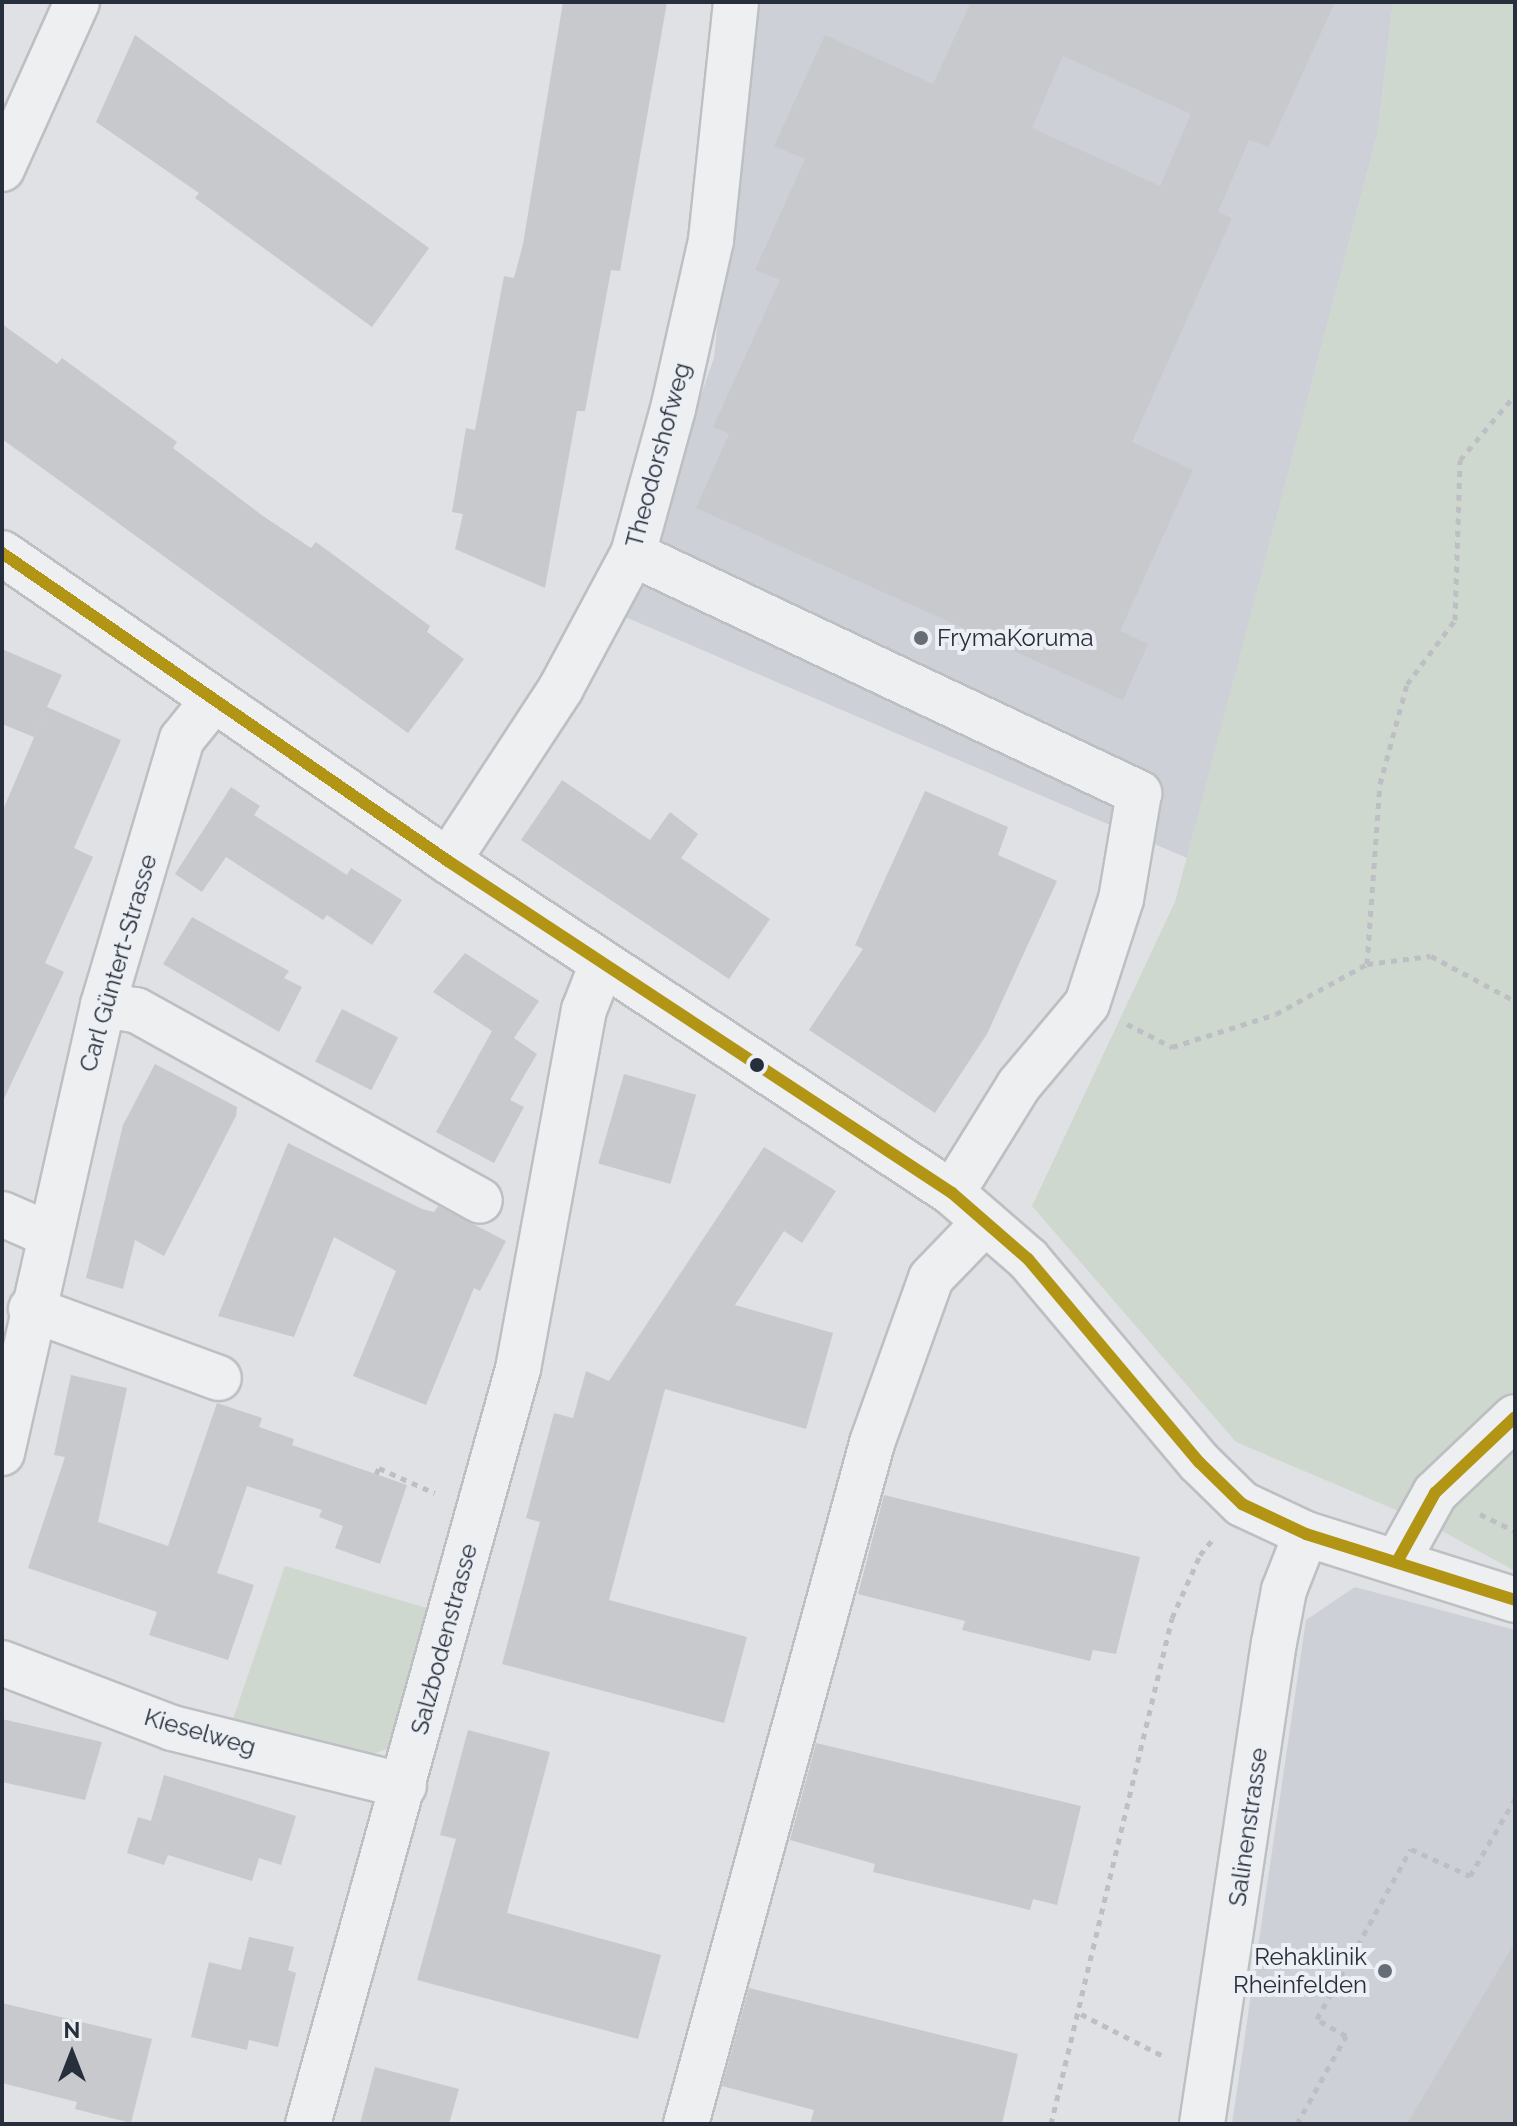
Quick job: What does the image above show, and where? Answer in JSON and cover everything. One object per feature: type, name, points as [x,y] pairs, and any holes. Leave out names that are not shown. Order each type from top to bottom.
[{"type":"street","points":[[2,169],[77,2]]},
{"type":"street","name":"Theodorshofweg","points":[[448,861],[561,688],[633,554],[711,240],[736,2]]},
{"type":"street","points":[[2,553],[212,702],[448,861],[952,1193],[1028,1259],[1199,1462],[1242,1504],[1306,1534],[1398,1560],[1515,1600]]},
{"type":"street","points":[[633,554],[1139,793],[1121,899],[1087,1004],[1019,1085],[952,1193]]},
{"type":"street","name":"Carl Güntert-Strasse","points":[[2,1453],[31,1309],[103,1005],[182,739],[212,702]]},
{"type":"street","name":"Salzbodenstrasse","points":[[308,2124],[518,1369],[584,1010],[602,964]]},
{"type":"street","points":[[103,1005],[136,1010],[480,1201]]},
{"type":"street","points":[[2,1214],[48,1234]]},
{"type":"street","points":[[686,2124],[872,1443],[931,1278],[985,1222]]},
{"type":"street","points":[[31,1309],[219,1378]]},
{"type":"street","points":[[1398,1560],[1435,1493],[1515,1417]]},
{"type":"street","name":"Salinenstrasse","points":[[1202,2124],[1274,1643],[1284,1590],[1306,1534]]},
{"type":"street","name":"Kieselweg","points":[[2,1663],[172,1728],[404,1786]]},
{"type":"path","points":[[1367,964],[1380,784],[1407,684],[1455,620],[1460,460],[1515,395]]},
{"type":"path","points":[[1087,1004],[1172,1047],[1276,1014],[1367,964],[1431,956],[1515,1001]]},
{"type":"path","points":[[376,1474],[379,1468],[414,1480],[439,1496],[482,1502]]},
{"type":"path","points":[[1051,2124],[1081,2014],[1172,1618],[1200,1555],[1242,1504]]},
{"type":"path","points":[[1297,2124],[1346,2036],[1317,2019],[1411,1849],[1470,1876],[1515,1799]]},
{"type":"path","points":[[1081,2014],[1209,2079]]},
{"type":"shaded area","points":[[751,2],[1393,2],[1378,132],[1187,858],[623,616],[714,358]]},
{"type":"shaded area","points":[[1393,2],[1515,2],[1515,1571],[1429,1524],[1236,1442],[1032,1206],[1175,902],[1378,132]]},
{"type":"shaded area","points":[[285,1566],[430,1609],[400,1735],[387,1749],[370,1755],[231,1725]]},
{"type":"shaded area","name":"Rehaklinik Rheinfelden","points":[[1355,1587],[1515,1630],[1515,2124],[1232,2124],[1306,1620]]},
{"type":"building","points":[[563,2],[667,2],[620,271],[611,270],[585,411],[577,411],[545,588],[455,549],[463,514],[452,512],[466,428],[475,430],[504,276],[514,278],[523,244]]},
{"type":"building","points":[[971,2],[1335,2],[1269,147],[1249,140],[1218,212],[1232,218],[1132,442],[1193,470],[1120,631],[1148,644],[1123,700],[696,508],[729,434],[713,427],[780,280],[755,270],[805,159],[774,146],[825,35],[933,84]],"holes":[[[1063,56],[1191,114],[1160,186],[1032,128]]]},
{"type":"building","points":[[135,35],[429,248],[372,327],[195,198],[199,193],[96,122]]},
{"type":"building","points":[[2,324],[57,364],[62,358],[177,442],[173,448],[263,516],[311,548],[316,542],[430,626],[427,632],[464,659],[408,733],[2,439]]},
{"type":"building","points":[[2,649],[62,675],[47,707],[121,740],[74,848],[93,857],[45,963],[64,972],[2,1103],[2,812],[45,712],[34,737],[2,724]]},
{"type":"building","points":[[562,780],[650,840],[670,812],[698,834],[681,858],[770,919],[729,979],[521,840]]},
{"type":"building","points":[[231,787],[260,806],[254,815],[347,875],[351,868],[402,900],[372,945],[327,915],[323,920],[226,857],[202,892],[175,874]]},
{"type":"building","points":[[925,791],[1008,827],[998,855],[1057,881],[987,1034],[935,1113],[809,1030],[863,949],[855,945]]},
{"type":"building","points":[[192,917],[289,971],[284,978],[302,987],[279,1032],[163,964]]},
{"type":"building","points":[[465,953],[539,1001],[514,1038],[537,1054],[510,1100],[524,1107],[494,1163],[436,1132],[492,1031],[433,992]]},
{"type":"building","points":[[342,1009],[398,1038],[371,1090],[315,1062]]},
{"type":"building","points":[[155,1064],[237,1107],[236,1116],[164,1256],[135,1240],[123,1289],[86,1278],[123,1125]]},
{"type":"building","points":[[624,1074],[696,1095],[670,1184],[598,1163]]},
{"type":"building","points":[[288,1143],[422,1209],[434,1212],[438,1206],[506,1241],[480,1291],[474,1288],[426,1405],[353,1376],[396,1271],[334,1237],[294,1337],[218,1316]]},
{"type":"building","points":[[764,1147],[836,1191],[802,1243],[784,1231],[735,1305],[833,1333],[806,1429],[665,1389],[609,1600],[747,1637],[724,1723],[502,1664],[540,1522],[526,1518],[554,1413],[573,1418],[586,1371],[609,1381]]},
{"type":"building","points":[[71,1375],[127,1388],[98,1522],[168,1546],[217,1403],[262,1418],[259,1427],[294,1439],[292,1445],[407,1485],[380,1564],[335,1548],[343,1526],[319,1517],[322,1510],[247,1486],[217,1573],[254,1585],[228,1660],[149,1635],[157,1612],[28,1568],[65,1457],[54,1455]]},
{"type":"building","points":[[884,1495],[1140,1557],[1116,1654],[1093,1650],[1090,1661],[962,1630],[965,1621],[858,1594]]},
{"type":"building","points":[[2,1719],[102,1742],[85,1800],[2,1782]]},
{"type":"building","points":[[468,1730],[550,1752],[507,1913],[661,1955],[638,2039],[417,1980],[456,1839],[440,1835]]},
{"type":"building","points":[[816,1743],[1081,1806],[1057,1905],[1033,1899],[1030,1910],[873,1872],[875,1864],[790,1840]]},
{"type":"building","points":[[164,1775],[296,1816],[281,1865],[259,1858],[252,1881],[168,1855],[164,1865],[127,1853],[138,1817],[151,1821]]},
{"type":"building","points":[[249,1937],[294,1947],[288,1970],[296,1973],[278,2047],[249,2040],[247,2050],[191,2037],[209,1962],[241,1970]]},
{"type":"building","points":[[1515,1942],[1515,2124],[1407,2124]]},
{"type":"building","points":[[749,1988],[1018,2054],[1002,2124],[810,2124],[814,2110],[722,2086]]},
{"type":"building","points":[[2,2003],[152,2039],[131,2123],[75,2109],[77,2102],[2,2083]]},
{"type":"building","points":[[375,2067],[459,2089],[449,2124],[360,2124]]},
{"type":"transit line","points":[[2,553],[448,861],[952,1193],[1028,1259],[1199,1462],[1242,1504],[1306,1534],[1515,1600]]},
{"type":"transit line","points":[[1398,1560],[1435,1493],[1515,1417]]},
{"type":"place","name":"FrymaKoruma","points":[[921,638]]},
{"type":"place","name":"Rehaklinik Rheinfelden","points":[[1385,1971]]}]
